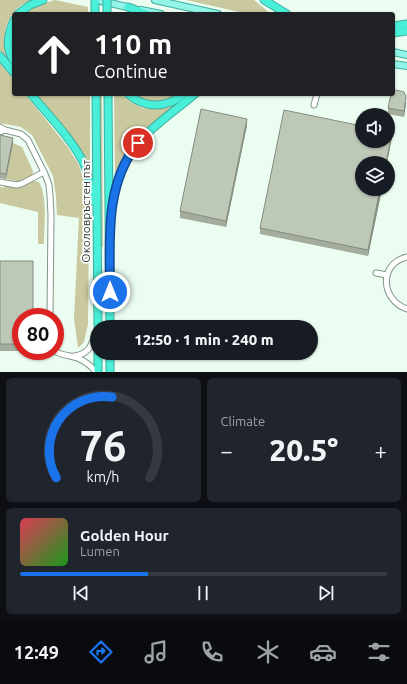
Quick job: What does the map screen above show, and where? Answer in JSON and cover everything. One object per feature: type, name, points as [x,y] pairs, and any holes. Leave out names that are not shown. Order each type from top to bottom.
[{"type":"highway","points":[[21,12],[30,5],[43,0]]},
{"type":"highway","points":[[96,12],[100,0]]},
{"type":"highway","points":[[100,0],[106,12]]},
{"type":"highway","points":[[264,0],[284,12]]},
{"type":"highway","points":[[128,7],[141,12]]},
{"type":"highway","points":[[395,26],[407,24]]},
{"type":"highway","points":[[12,25],[8,44],[12,58]]},
{"type":"highway","points":[[395,33],[407,31]]},
{"type":"highway","points":[[0,56],[12,71]]},
{"type":"highway","points":[[33,96],[68,140],[83,163],[90,183],[97,223]]},
{"type":"highway","name":"Околовръстен път","points":[[96,96],[98,320]]},
{"type":"highway","name":"Околовръстен път","points":[[108,96],[110,320]]},
{"type":"highway","points":[[131,96],[139,102],[154,105],[170,103],[181,96]]},
{"type":"highway","points":[[110,221],[118,181],[125,162],[131,152],[147,134],[193,96]]},
{"type":"highway","points":[[97,372],[98,360]]},
{"type":"highway","points":[[110,360],[110,372]]},
{"type":"main road","points":[[100,0],[152,12]]},
{"type":"main road","points":[[154,0],[209,12]]},
{"type":"main road","points":[[395,52],[407,55]]},
{"type":"main road","points":[[395,64],[407,66]]},
{"type":"street","points":[[314,105],[316,96]]},
{"type":"street","points":[[0,127],[3,131],[20,134],[25,137],[44,172],[48,185],[50,196],[50,308]]},
{"type":"street","points":[[0,182],[16,185],[21,184],[44,172]]},
{"type":"street","points":[[407,257],[396,262],[391,268],[387,275],[386,284],[388,293],[393,301],[400,307],[407,310]]},
{"type":"street","points":[[376,273],[387,275]]},
{"type":"street","points":[[72,356],[83,354],[90,348]]},
{"type":"street","points":[[64,355],[72,356],[86,362],[97,372]]},
{"type":"green space","points":[[0,0],[31,0],[12,12],[7,25],[5,32],[5,48],[9,63],[0,52]]},
{"type":"green space","points":[[55,0],[88,7],[88,12],[27,12],[46,2]]},
{"type":"green space","points":[[186,0],[254,0],[269,12],[239,12]]},
{"type":"green space","points":[[0,63],[12,78],[12,96],[27,96],[67,146],[79,165],[86,188],[89,212],[88,324],[84,342],[78,348],[74,319],[79,218],[57,215],[53,176],[32,135],[21,127],[0,123]]},
{"type":"green space","points":[[35,96],[90,96],[90,177]]},
{"type":"green space","points":[[99,96],[102,96],[103,247],[100,247]]},
{"type":"green space","points":[[114,96],[123,96],[136,105],[151,109],[177,104],[142,131],[123,156],[115,175]]},
{"type":"green space","points":[[136,96],[176,96],[166,101],[156,103]]},
{"type":"green space","points":[[13,143],[22,147],[33,171],[32,176],[21,182],[6,179]]},
{"type":"green space","points":[[33,181],[39,182],[44,196],[44,244],[38,244],[38,212],[0,203],[0,187],[4,188],[4,185],[26,185]]},
{"type":"building","points":[[395,90],[404,92],[406,97],[404,111],[395,109],[395,108],[388,108],[391,96],[395,96]]},
{"type":"building","points":[[201,109],[247,119],[226,221],[180,211]]},
{"type":"building","points":[[284,110],[355,125],[355,148],[389,148],[387,156],[355,156],[355,196],[379,196],[368,250],[260,228]]},
{"type":"building","points":[[0,135],[13,138],[6,174],[0,173]]},
{"type":"building","points":[[0,261],[33,261],[33,308],[12,308],[12,344],[0,344]]},
{"type":"route","points":[[110,292],[110,221],[115,192],[125,162],[138,143]]}]
